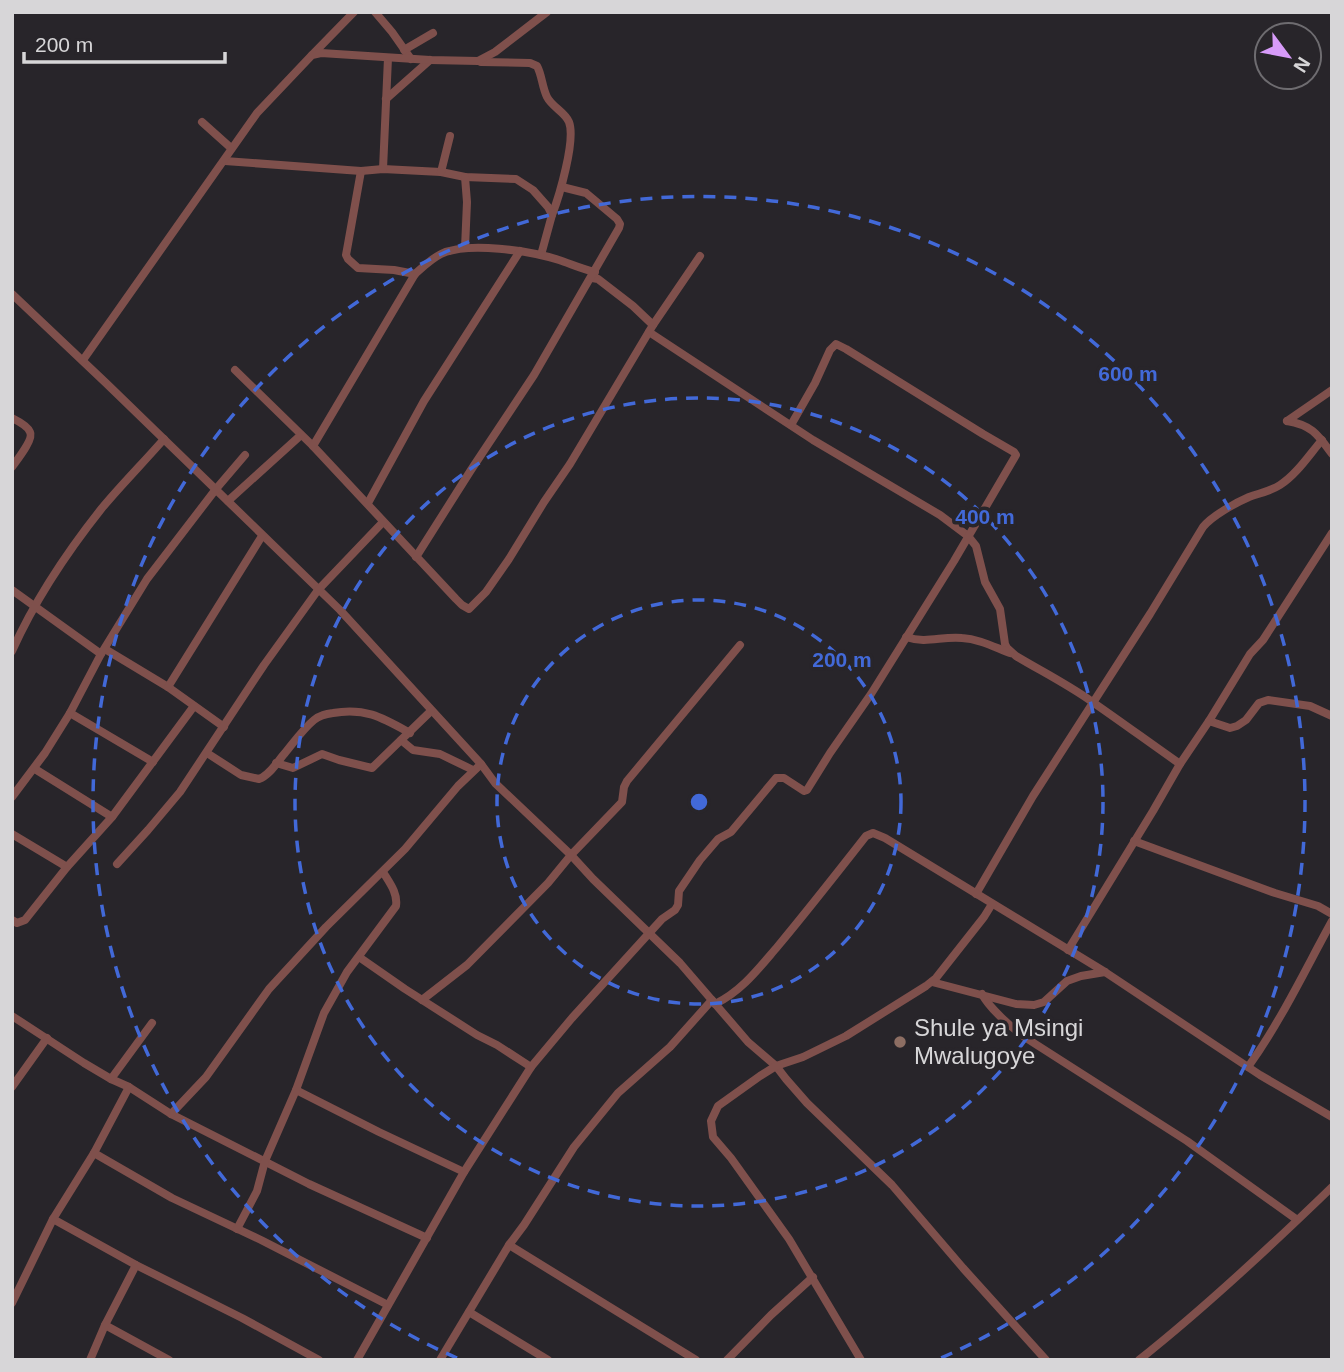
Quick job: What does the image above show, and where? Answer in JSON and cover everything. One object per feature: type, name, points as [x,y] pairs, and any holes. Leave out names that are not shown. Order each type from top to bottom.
[{"type":"street","points":[[83,360],[257,113],[354,12]]},
{"type":"street","points":[[375,12],[411,59]]},
{"type":"street","points":[[478,61],[495,52],[547,12]]},
{"type":"street","points":[[404,50],[433,33]]},
{"type":"street","points":[[312,55],[321,53],[534,64],[538,68],[547,96],[568,119],[570,127],[562,187],[541,255]]},
{"type":"street","points":[[383,169],[388,58]]},
{"type":"street","points":[[386,99],[430,60]]},
{"type":"street","points":[[202,122],[231,148]]},
{"type":"street","points":[[441,172],[450,136]]},
{"type":"street","points":[[225,161],[514,178],[533,190],[552,215]]},
{"type":"street","points":[[361,171],[348,244],[348,260],[360,269],[415,274]]},
{"type":"street","points":[[465,177],[466,248]]},
{"type":"street","points":[[416,557],[534,375],[619,228],[619,221],[586,193],[562,187]]},
{"type":"street","points":[[313,446],[415,274],[431,260],[454,249],[466,248],[541,255],[593,275],[643,315],[651,329],[791,425],[940,515],[968,536],[976,546],[985,582],[1000,609],[1005,645],[1013,653]]},
{"type":"street","points":[[368,503],[424,401],[520,251]]},
{"type":"street","points":[[235,370],[368,503],[462,606],[469,608],[486,592],[509,559],[651,329],[700,256]]},
{"type":"street","points":[[12,295],[83,360],[363,634],[481,764],[495,783],[680,963],[748,1042],[776,1066],[807,1103],[892,1185],[1046,1360]]},
{"type":"street","points":[[357,1360],[464,1172],[531,1067],[649,933],[675,910],[680,891],[700,860],[718,839],[731,832],[776,778],[784,778],[804,791],[807,790],[871,694],[1015,457],[1014,452],[836,344],[830,349],[815,383],[791,425]]},
{"type":"street","points":[[1332,390],[1287,421],[1311,429],[1332,454]]},
{"type":"street","points":[[12,418],[24,426],[31,436],[12,467]]},
{"type":"street","points":[[228,501],[301,435]]},
{"type":"street","points":[[12,651],[34,606],[87,527],[163,439]]},
{"type":"street","points":[[976,894],[1032,796],[1207,522],[1239,502],[1280,485],[1322,440]]},
{"type":"street","points":[[12,797],[35,769],[70,713],[147,579],[245,455]]},
{"type":"street","points":[[117,863],[172,802],[318,590],[383,522]]},
{"type":"street","points":[[1068,950],[1180,764],[1332,533]]},
{"type":"street","points":[[168,687],[262,536]]},
{"type":"street","points":[[12,590],[103,652],[168,687],[224,727]]},
{"type":"street","points":[[906,637],[922,641],[949,637],[974,639],[1013,653],[1092,702],[1180,764]]},
{"type":"street","points":[[422,1000],[467,965],[548,883],[622,802],[627,781],[740,645]]},
{"type":"street","points":[[1209,721],[1230,727],[1237,726],[1246,720],[1259,703],[1268,700],[1310,706],[1332,716]]},
{"type":"street","points":[[12,920],[17,923],[25,920],[67,867],[112,817],[194,706]]},
{"type":"street","points":[[207,753],[241,775],[258,779],[263,778],[305,729],[323,715],[361,711],[383,718],[410,733]]},
{"type":"street","points":[[276,763],[293,768],[322,754],[370,769],[431,711]]},
{"type":"street","points":[[70,713],[153,762]]},
{"type":"street","points":[[401,740],[413,750],[440,754],[473,770]]},
{"type":"street","points":[[171,1114],[206,1077],[269,989],[326,927],[405,849],[458,786],[481,764]]},
{"type":"street","points":[[35,769],[112,817]]},
{"type":"street","points":[[440,1360],[509,1244],[574,1147],[600,1114],[618,1093],[670,1047],[713,1002],[736,993],[809,910],[870,833],[884,838],[1105,972],[1248,1067],[1332,1117]]},
{"type":"street","points":[[12,834],[67,867]]},
{"type":"street","points":[[1134,841],[1318,906],[1332,914]]},
{"type":"street","points":[[237,1229],[257,1191],[265,1161],[296,1090],[324,1013],[336,989],[396,906],[394,890],[383,872]]},
{"type":"street","points":[[861,1360],[789,1239],[713,1137],[711,1131],[714,1113],[727,1097],[776,1066],[803,1057],[846,1036],[932,982],[992,904]]},
{"type":"street","points":[[1248,1067],[1279,1020],[1332,921]]},
{"type":"street","points":[[359,957],[422,1000],[531,1067]]},
{"type":"street","points":[[932,982],[1016,1004],[1034,1005],[1044,1002],[1066,981],[1105,972]]},
{"type":"street","points":[[982,994],[1020,1034],[1187,1141],[1296,1219]]},
{"type":"street","points":[[12,1016],[171,1114],[309,1184],[427,1238]]},
{"type":"street","points":[[111,1079],[152,1023]]},
{"type":"street","points":[[12,1087],[47,1038]]},
{"type":"street","points":[[12,1303],[53,1219],[94,1153],[129,1087]]},
{"type":"street","points":[[296,1090],[464,1172]]},
{"type":"street","points":[[94,1153],[172,1198],[388,1306]]},
{"type":"street","points":[[1139,1360],[1240,1275],[1332,1187]]},
{"type":"street","points":[[53,1219],[319,1360]]},
{"type":"street","points":[[509,1244],[696,1360]]},
{"type":"street","points":[[90,1360],[136,1265]]},
{"type":"street","points":[[727,1360],[813,1276]]},
{"type":"street","points":[[469,1312],[548,1360]]},
{"type":"street","points":[[105,1325],[169,1360]]},
{"type":"place","name":"Shule ya Msingi Mwalugoye","points":[[900,1042]]}]
